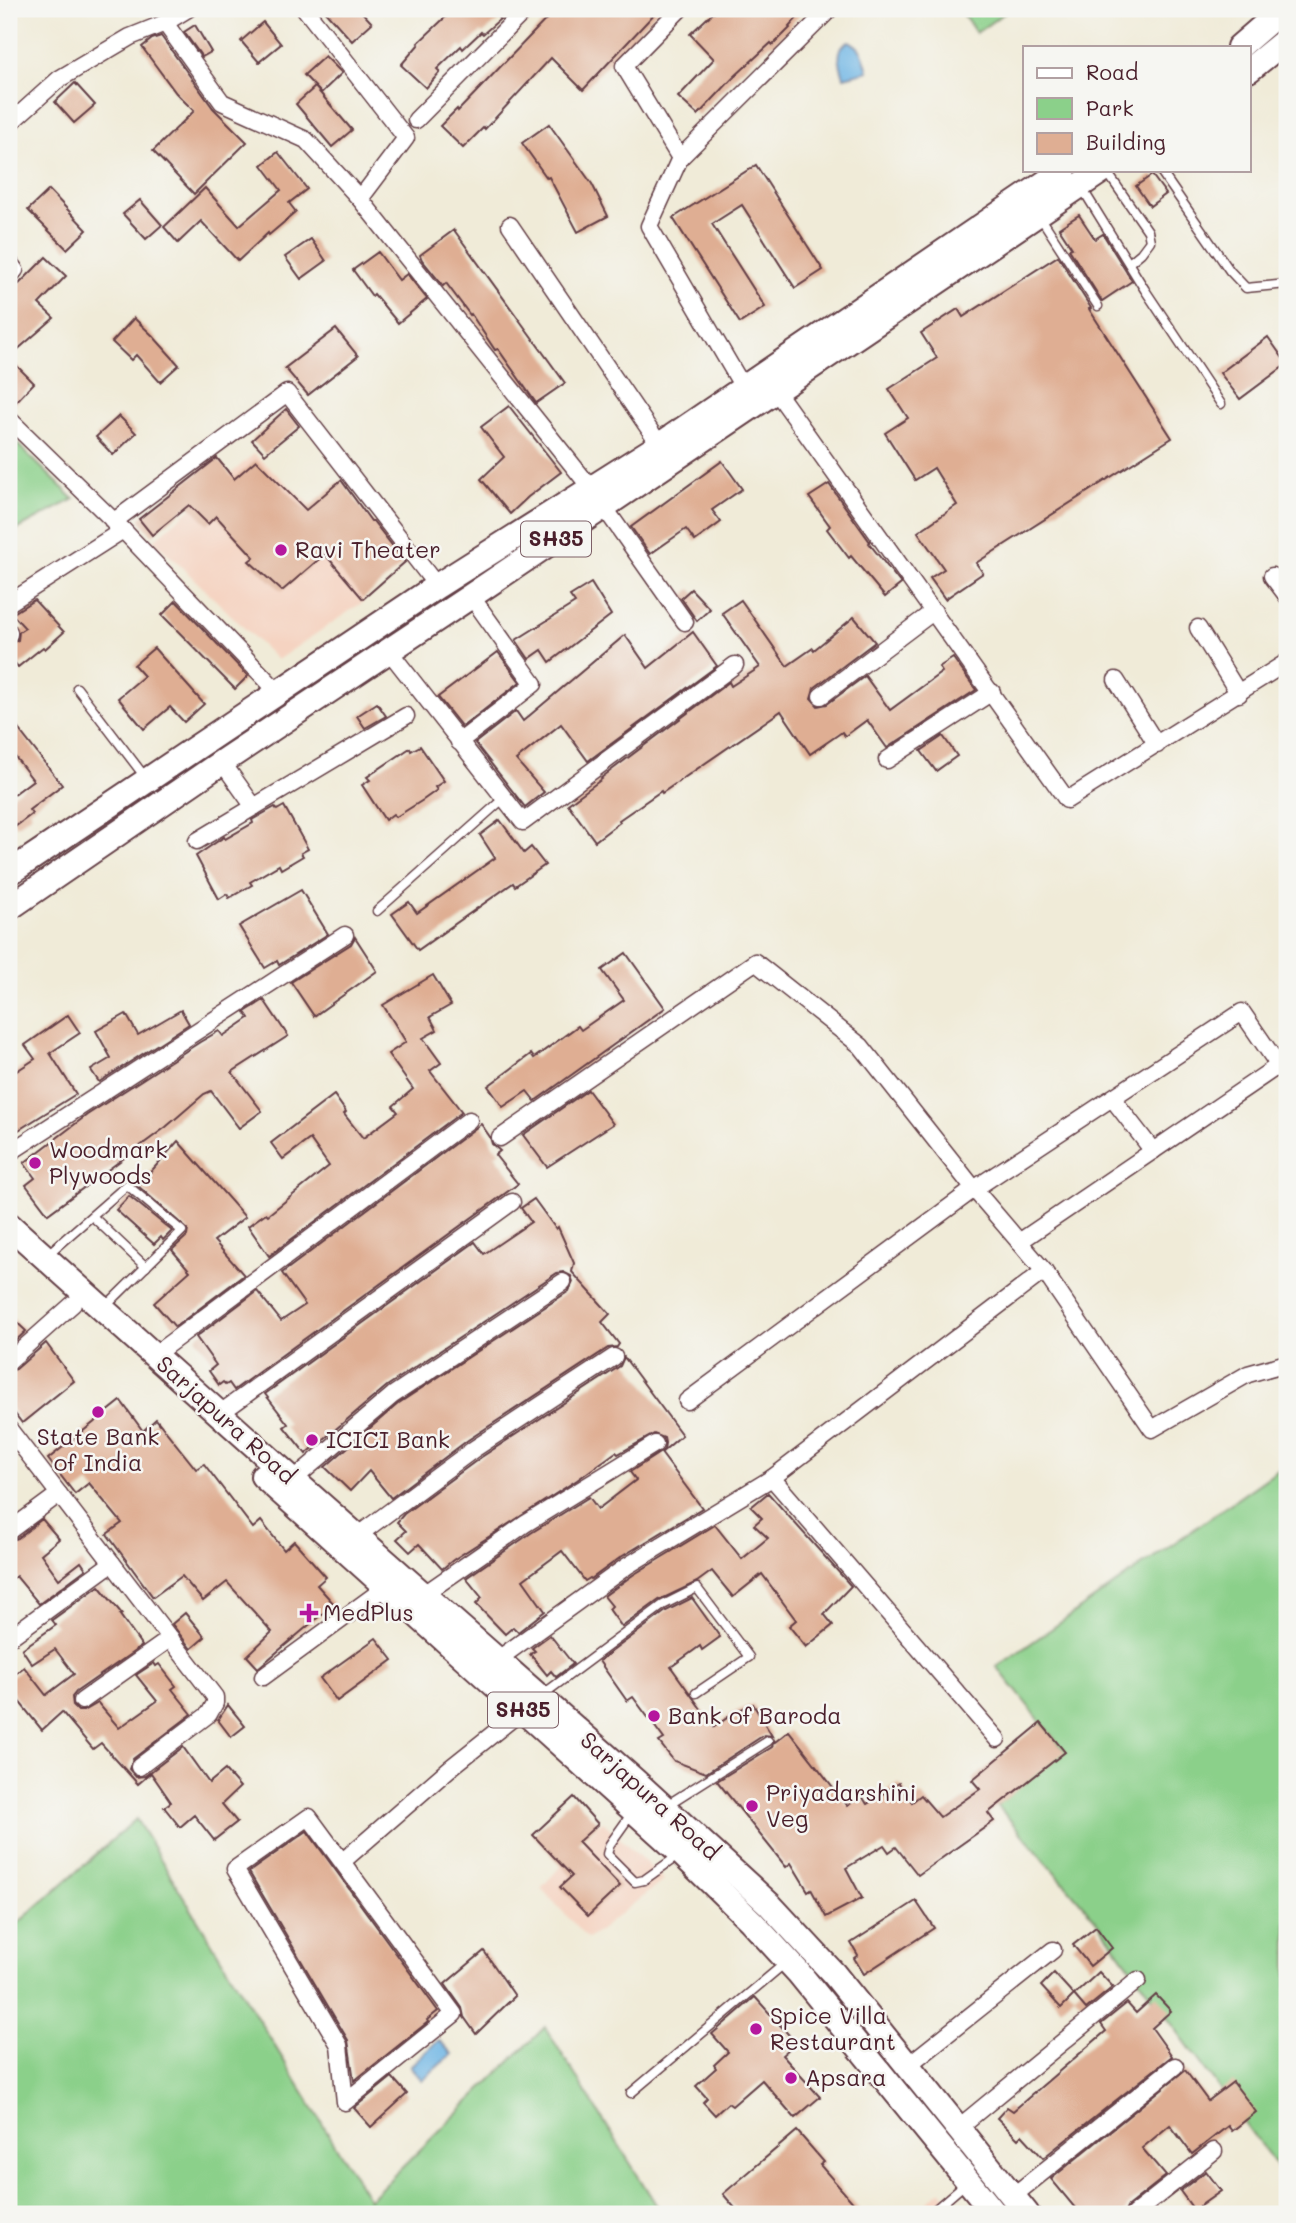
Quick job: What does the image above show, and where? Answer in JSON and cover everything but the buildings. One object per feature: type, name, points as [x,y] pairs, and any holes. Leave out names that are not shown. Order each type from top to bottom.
[{"type":"main road","points":[[1240,46],[1283,9]]},
{"type":"main road","points":[[1250,69],[1287,39]]},
{"type":"main road","name":"SH35","points":[[9,873],[437,586],[596,497],[1072,177],[1095,172]]},
{"type":"main road","name":"SH35","points":[[9,908],[471,596],[660,445],[743,387],[770,382],[1038,214],[1072,177]]},
{"type":"main road","points":[[321,665],[336,687]]},
{"type":"main road","name":"Sarjapura Road","points":[[9,1225],[237,1441],[386,1587],[496,1668]]},
{"type":"main road","name":"Sarjapura Road","points":[[9,1246],[73,1304],[107,1320],[154,1356],[219,1414],[237,1441],[293,1480],[358,1536],[423,1595],[531,1704],[649,1803],[760,1913],[788,1961],[995,2214]]},
{"type":"main road","name":"Sarjapura Road","points":[[649,1803],[681,1853],[834,1974],[1020,2205]]},
{"type":"street","points":[[9,124],[59,79],[130,37],[165,23],[188,9]]},
{"type":"street","points":[[305,9],[406,138],[360,199]]},
{"type":"street","points":[[416,120],[526,9]]},
{"type":"street","points":[[680,9],[624,65],[680,158]]},
{"type":"street","points":[[743,387],[649,226],[680,158],[830,9]]},
{"type":"street","points":[[165,23],[222,102],[306,140],[360,199],[596,497],[685,622]]},
{"type":"street","points":[[510,225],[660,445]]},
{"type":"street","points":[[9,262],[15,270],[9,277]]},
{"type":"street","points":[[770,382],[1067,800],[1287,662]]},
{"type":"street","points":[[9,603],[118,526],[287,393],[437,586]]},
{"type":"street","points":[[9,419],[118,526],[279,693]]},
{"type":"street","points":[[1272,576],[1287,596]]},
{"type":"street","points":[[459,742],[534,684],[471,596]]},
{"type":"street","points":[[821,696],[934,611]]},
{"type":"street","points":[[1198,628],[1239,694]]},
{"type":"street","points":[[388,651],[523,822],[735,665]]},
{"type":"street","points":[[1116,680],[1157,745]]},
{"type":"street","points":[[887,760],[992,692]]},
{"type":"street","points":[[197,841],[406,716]]},
{"type":"street","points":[[222,762],[254,807]]},
{"type":"street","points":[[9,1153],[345,935]]},
{"type":"street","points":[[500,1139],[755,962],[860,1046],[974,1189],[1044,1271],[1152,1429],[1248,1374],[1287,1363]]},
{"type":"street","points":[[687,1401],[974,1189],[1242,1012],[1283,1063],[1019,1242]]},
{"type":"street","points":[[1112,1098],[1153,1151]]},
{"type":"street","points":[[154,1356],[469,1121]]},
{"type":"street","points":[[219,1414],[512,1202]]},
{"type":"street","points":[[496,1668],[627,1566],[772,1478],[1044,1271]]},
{"type":"street","points":[[293,1480],[393,1395],[563,1282]]},
{"type":"street","points":[[9,1361],[73,1304]]},
{"type":"street","points":[[358,1536],[474,1449],[614,1357]]},
{"type":"street","points":[[9,1429],[212,1691],[215,1703],[209,1714],[139,1767]]},
{"type":"street","points":[[423,1595],[525,1524],[655,1444]]},
{"type":"street","points":[[772,1478],[997,1739]]},
{"type":"street","points":[[9,1531],[59,1494]]},
{"type":"street","points":[[9,1638],[112,1563]]},
{"type":"street","points":[[263,1677],[386,1587]]},
{"type":"street","points":[[82,1701],[170,1638]]},
{"type":"street","points":[[343,1861],[449,1769],[531,1704]]},
{"type":"street","points":[[309,1816],[343,1861],[454,2014],[345,2102],[338,2045],[235,1869],[309,1816]]},
{"type":"street","points":[[908,2066],[1053,1950]]},
{"type":"street","points":[[958,2128],[1138,1980]]},
{"type":"street","points":[[1020,2205],[1175,2066]]},
{"type":"street","points":[[1134,2214],[1214,2151]]},
{"type":"lane","points":[[1105,172],[1148,231],[1150,241],[1129,263]]},
{"type":"lane","points":[[1161,172],[1230,271],[1246,288],[1287,284]]},
{"type":"lane","points":[[1072,177],[1221,404]]},
{"type":"lane","points":[[1038,214],[1098,306]]},
{"type":"lane","points":[[77,688],[148,780]]},
{"type":"lane","points":[[377,911],[503,799]]},
{"type":"lane","points":[[45,1258],[127,1185],[181,1231],[146,1267],[107,1320]]},
{"type":"lane","points":[[92,1216],[146,1267]]},
{"type":"lane","points":[[531,1704],[663,1605],[697,1588],[749,1657],[696,1693]]},
{"type":"lane","points":[[681,1853],[639,1883],[607,1854],[610,1844],[649,1803],[768,1741]]},
{"type":"lane","points":[[631,2093],[788,1961]]},
{"type":"lane","points":[[930,2214],[968,2181]]},
{"type":"shaded area","name":"Ravi Theater","points":[[254,454],[311,505],[341,480],[362,510],[408,560],[363,599],[363,602],[277,660],[154,540]]},
{"type":"shaded area","points":[[602,1821],[664,1880],[588,1939],[541,1888]]},
{"type":"shaded area","points":[[941,2190],[961,2214],[912,2214]]},
{"type":"green space","points":[[960,9],[1010,9],[976,33]]},
{"type":"green space","points":[[9,436],[74,499],[9,534]]},
{"type":"green space","points":[[1287,1464],[1287,2181],[1095,1919],[997,1805],[1064,1751],[997,1667]]},
{"type":"green space","points":[[136,1819],[369,2200],[545,2027],[662,2214],[9,2214],[9,1931]]},
{"type":"water","points":[[849,41],[860,50],[868,71],[844,77],[840,52]]},
{"type":"water","points":[[439,2040],[452,2054],[422,2080],[410,2066]]},
{"type":"place","name":"Ravi Theater","points":[[281,550]]},
{"type":"place","name":"Woodmark Plywoods","points":[[35,1163]]},
{"type":"place","name":"State Bank of India","points":[[98,1412]]},
{"type":"place","name":"ICICI Bank","points":[[312,1440]]},
{"type":"place","name":"MedPlus","points":[[309,1613]]},
{"type":"place","name":"Bank of Baroda","points":[[654,1716]]},
{"type":"place","name":"Priyadarshini Veg","points":[[752,1806]]},
{"type":"place","name":"Spice Villa Restaurant","points":[[756,2029]]},
{"type":"place","name":"Apsara","points":[[791,2078]]}]
